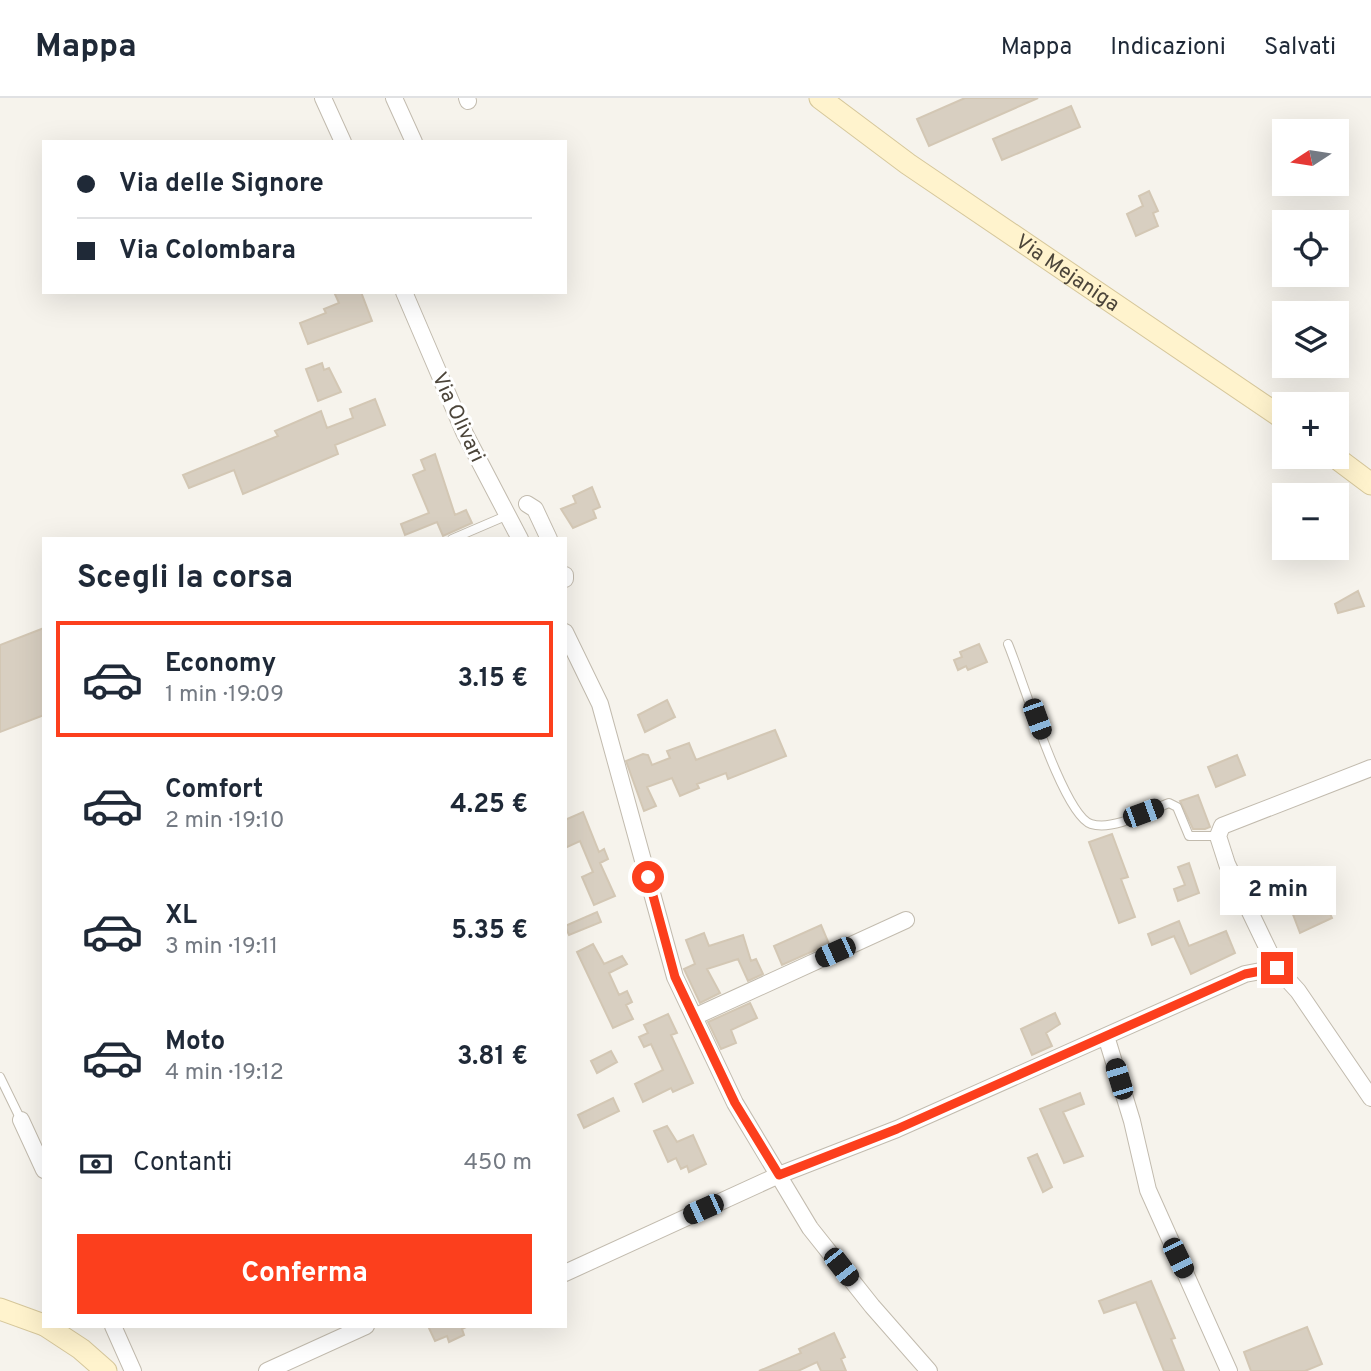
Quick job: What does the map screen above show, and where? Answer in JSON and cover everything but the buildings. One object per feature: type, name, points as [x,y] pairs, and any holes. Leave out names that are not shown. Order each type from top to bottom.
[{"type":"main road","name":"Via Mejaniga","points":[[820,98],[908,164],[1272,411]]},
{"type":"main road","points":[[1349,468],[1371,484]]},
{"type":"main road","points":[[0,1309],[42,1322]]},
{"type":"main road","points":[[51,1328],[106,1371]]},
{"type":"street","points":[[323,98],[342,140]]},
{"type":"street","points":[[394,98],[413,140]]},
{"type":"street","name":"Via Olivari","points":[[405,294],[464,432],[519,537]]},
{"type":"street","points":[[527,504],[535,509],[548,537]]},
{"type":"street","points":[[567,636],[600,704],[675,977],[735,1103],[810,1228],[872,1306],[929,1371]]},
{"type":"street","points":[[1371,768],[1247,814],[1222,826],[1218,836],[1227,864],[1277,968],[1298,990],[1371,1098]]},
{"type":"street","points":[[694,1017],[906,920]]},
{"type":"street","points":[[567,1272],[779,1175],[897,1129],[1245,974],[1277,968]]},
{"type":"street","points":[[1106,1036],[1132,1121],[1148,1190],[1229,1371]]},
{"type":"street","points":[[20,1120],[42,1166]]},
{"type":"street","points":[[114,1328],[133,1371]]},
{"type":"street","points":[[267,1371],[362,1328]]},
{"type":"lane","points":[[457,537],[508,515]]},
{"type":"lane","points":[[1008,644],[1055,770],[1071,805],[1083,820],[1105,825],[1169,803],[1177,807],[1189,836],[1218,836]]},
{"type":"lane","points":[[0,1077],[20,1120]]},
{"type":"route","points":[[648,877],[675,977],[735,1103],[779,1175],[897,1129],[1245,974],[1277,968]]}]
